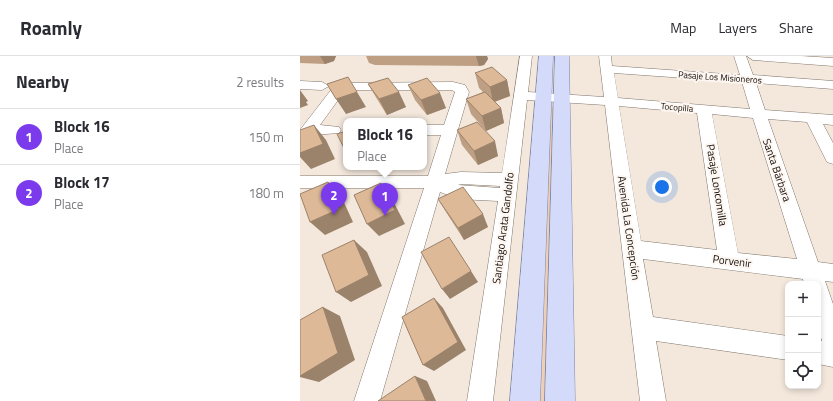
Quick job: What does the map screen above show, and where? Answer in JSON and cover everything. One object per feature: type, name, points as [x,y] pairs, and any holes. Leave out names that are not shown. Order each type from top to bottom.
[{"type":"main road","points":[[546,56],[553,97],[560,401]]},
{"type":"main road","points":[[525,401],[553,97],[562,56]]},
{"type":"street","name":"Santiago Arata Gandolfo","points":[[480,401],[526,56]]},
{"type":"street","name":"Santa Bárbara","points":[[740,56],[813,277]]},
{"type":"street","points":[[753,56],[833,62]]},
{"type":"street","name":"Pasaje Los Misioneros","points":[[606,62],[747,79],[833,85]]},
{"type":"street","name":"Avenida La Concepción","points":[[606,62],[653,401]]},
{"type":"street","points":[[300,85],[322,86]]},
{"type":"street","points":[[304,136],[336,92],[350,86],[453,86],[460,88],[462,92],[367,401]]},
{"type":"street","name":"Tocopilla","points":[[520,96],[553,97],[833,120]]},
{"type":"street","name":"Pasaje Loncomilla","points":[[704,110],[729,261]]},
{"type":"street","points":[[813,119],[833,158]]},
{"type":"street","points":[[304,136],[334,130]]},
{"type":"street","points":[[427,130],[451,130]]},
{"type":"street","points":[[300,182],[435,182],[458,192],[508,187]]},
{"type":"street","name":"Porvenir","points":[[632,249],[729,261],[813,277],[833,273]]},
{"type":"street","points":[[821,301],[833,338]]},
{"type":"street","points":[[643,327],[785,348]]},
{"type":"street","points":[[821,353],[833,355]]},
{"type":"shaded area","points":[[554,107],[553,401],[538,401],[550,108]]},
{"type":"building","points":[[492,67],[507,80],[490,87],[475,73]]},
{"type":"building","points":[[348,77],[357,92],[336,99],[327,84]]},
{"type":"building","points":[[388,78],[399,92],[379,99],[368,84]]},
{"type":"building","points":[[427,78],[440,93],[421,100],[408,85]]},
{"type":"building","points":[[485,92],[501,108],[482,116],[466,99]]},
{"type":"building","points":[[477,122],[495,141],[474,151],[457,130]]},
{"type":"building","points":[[314,125],[323,144],[300,153],[300,130]]},
{"type":"building","points":[[343,132],[343,146],[337,134]]},
{"type":"building","points":[[328,182],[339,209],[310,222],[300,194]]},
{"type":"building","points":[[381,183],[395,210],[367,224],[354,195]]},
{"type":"building","points":[[463,187],[483,214],[458,228],[438,199]]},
{"type":"building","points":[[449,237],[471,271],[442,289],[421,252]]},
{"type":"building","points":[[354,240],[369,275],[336,292],[322,255]]},
{"type":"building","points":[[434,298],[458,342],[423,365],[402,317]]},
{"type":"building","points":[[323,307],[338,353],[300,376],[300,320]]},
{"type":"building","points":[[415,376],[426,401],[378,401]]},
{"type":"place","name":"Block 17","points":[[334,215]]},
{"type":"place","name":"Block 16","points":[[385,216]]}]
